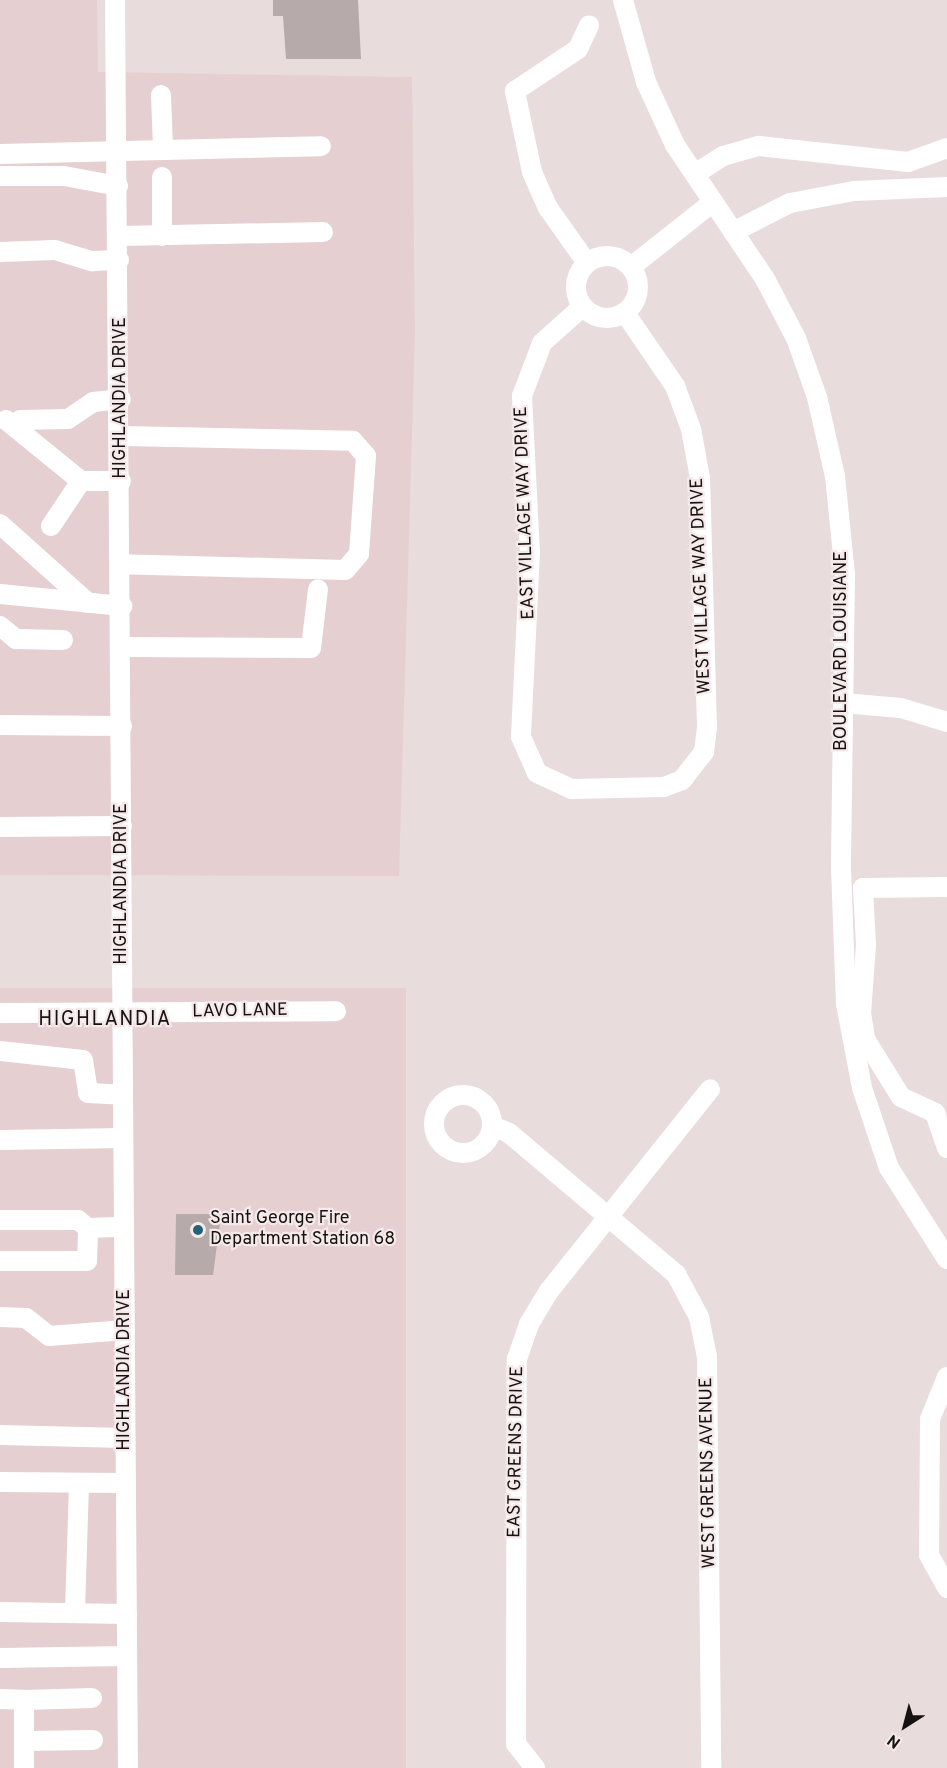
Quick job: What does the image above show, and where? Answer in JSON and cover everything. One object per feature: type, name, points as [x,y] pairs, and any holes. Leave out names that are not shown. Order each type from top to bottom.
[{"type":"street","name":"HIGHLANDIA DRIVE","points":[[115,0],[122,436],[122,1014],[128,1768]]},
{"type":"street","name":"BOULEVARD LOUISIANE","points":[[623,0],[646,82],[695,174],[734,232],[796,338],[817,398],[835,476],[845,575],[841,868],[850,1025],[862,1088],[890,1168],[947,1258]]},
{"type":"street","points":[[586,263],[548,208],[532,172],[515,91],[578,49],[589,25]]},
{"type":"street","points":[[161,95],[163,147]]},
{"type":"street","points":[[0,154],[118,153],[163,147],[321,146]]},
{"type":"street","points":[[695,174],[723,156],[759,146],[908,162],[947,148]]},
{"type":"street","points":[[854,191],[855,158]]},
{"type":"street","points":[[0,176],[64,176],[118,186]]},
{"type":"street","points":[[162,177],[162,236]]},
{"type":"street","points":[[734,232],[790,202],[854,191],[947,187]]},
{"type":"street","points":[[631,267],[713,202]]},
{"type":"street","points":[[119,236],[323,232]]},
{"type":"street","points":[[0,252],[56,250],[92,261],[119,260]]},
{"type":"street","points":[[612,256],[631,267],[638,289],[625,313],[605,319],[582,306],[575,286],[586,263],[612,256]]},
{"type":"street","name":"EAST VILLAGE WAY DRIVE","points":[[582,306],[542,343],[522,396],[530,552],[521,737],[537,773],[571,789],[664,787],[696,768]]},
{"type":"street","name":"WEST VILLAGE WAY DRIVE","points":[[625,313],[675,386],[700,478],[707,727],[696,768]]},
{"type":"street","points":[[121,399],[93,402],[68,419],[13,420],[81,481],[121,481]]},
{"type":"street","points":[[122,436],[353,441],[366,456],[359,554],[345,570],[122,564]]},
{"type":"street","points":[[51,526],[81,481]]},
{"type":"street","points":[[0,524],[88,603]]},
{"type":"street","points":[[122,647],[311,648],[318,589]]},
{"type":"street","points":[[1,602],[88,603],[122,606]]},
{"type":"street","points":[[0,626],[16,639],[63,640]]},
{"type":"street","points":[[843,703],[901,708],[947,722]]},
{"type":"street","points":[[0,725],[122,726]]},
{"type":"street","points":[[0,827],[122,826]]},
{"type":"street","points":[[947,887],[863,888],[866,945],[861,1013],[865,1038],[901,1097],[935,1113],[947,1148]]},
{"type":"street","name":"LAVO LANE","points":[[0,1013],[336,1011]]},
{"type":"street","points":[[0,1051],[73,1056],[83,1060],[88,1093],[123,1095]]},
{"type":"street","name":"EAST GREENS DRIVE","points":[[532,1767],[516,1744],[518,1359],[528,1324],[549,1291],[710,1089]]},
{"type":"street","name":"WEST GREENS AVENUE","points":[[492,1126],[509,1133],[609,1214],[675,1274],[699,1317],[707,1357],[711,1768]]},
{"type":"street","points":[[0,1140],[123,1138]]},
{"type":"street","points":[[0,1220],[78,1220],[88,1228],[124,1227]]},
{"type":"street","points":[[0,1261],[87,1261],[88,1228]]},
{"type":"street","points":[[0,1317],[26,1318],[49,1336],[125,1330]]},
{"type":"street","points":[[947,1377],[930,1419],[929,1555],[947,1588]]},
{"type":"street","points":[[0,1435],[125,1438]]},
{"type":"street","points":[[0,1482],[126,1483]]},
{"type":"street","points":[[75,1611],[79,1482]]},
{"type":"street","points":[[0,1612],[75,1611],[127,1614]]},
{"type":"street","points":[[0,1658],[127,1656]]},
{"type":"street","points":[[0,1699],[92,1698]]},
{"type":"street","points":[[24,1700],[24,1768]]},
{"type":"street","points":[[24,1741],[93,1740]]},
{"type":"shaded area","points":[[0,0],[97,0],[98,72],[412,77],[415,333],[399,876],[0,875]]},
{"type":"shaded area","points":[[0,988],[406,988],[406,1768],[0,1768]]},
{"type":"building","points":[[273,0],[358,0],[361,59],[286,59],[283,16],[273,16]]},
{"type":"building","name":"Saint George Fire Department Station 68","points":[[176,1214],[221,1214],[213,1275],[175,1275]]},
{"type":"place","name":"Saint George Fire Department Station 68","points":[[198,1230]]},
{"type":"district","name":"HIGHLANDIA","points":[[105,1020]]}]
